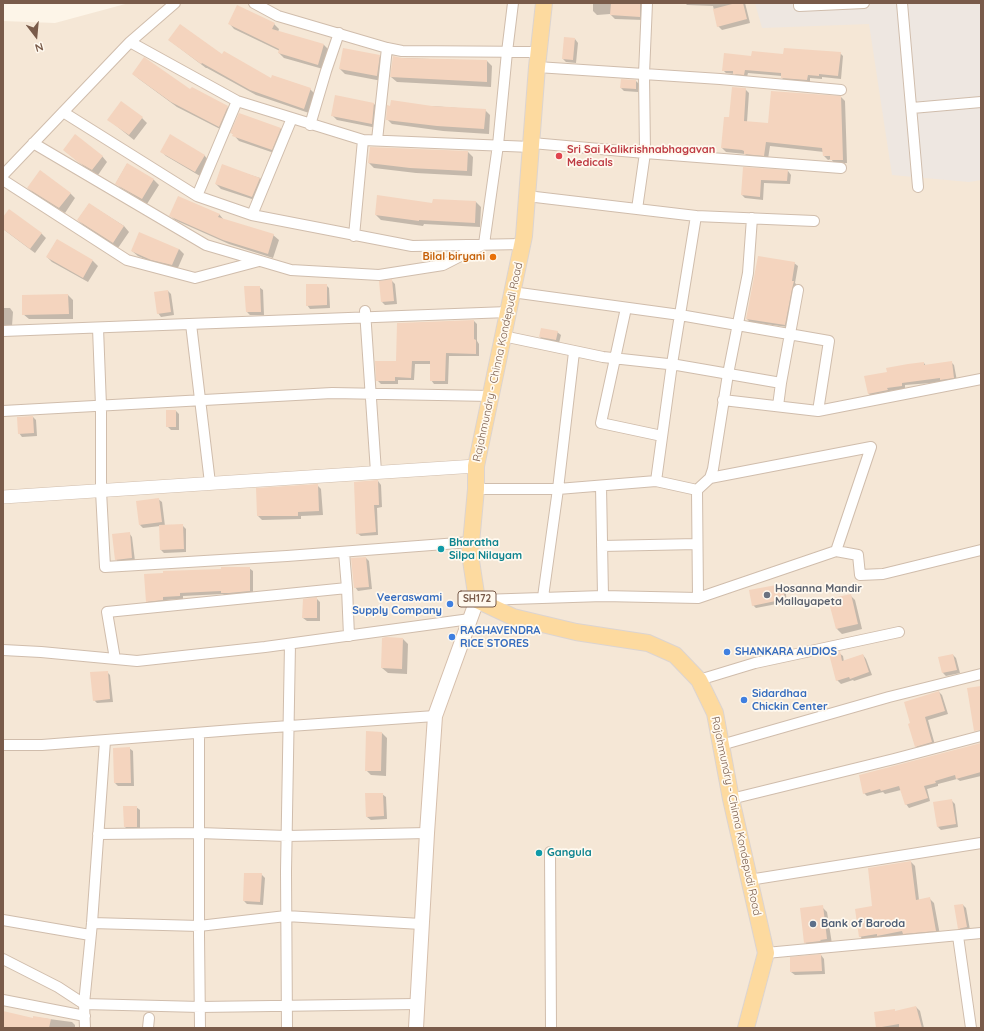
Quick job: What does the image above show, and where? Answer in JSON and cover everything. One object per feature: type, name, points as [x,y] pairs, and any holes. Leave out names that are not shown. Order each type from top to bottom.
[{"type":"main road","name":"Rajahmundry - Chinna Kondepudi Road","points":[[544,3],[523,244],[476,466],[476,489],[470,554],[477,600],[513,617],[576,632],[648,643],[675,655],[699,680],[715,713],[748,880],[766,953],[746,1028]]},
{"type":"main road","points":[[416,1028],[421,924],[435,716],[477,600]]},
{"type":"street","points":[[3,175],[130,42],[175,3]]},
{"type":"street","points":[[254,3],[278,16],[402,51],[507,52],[538,59],[644,74],[841,90]]},
{"type":"street","points":[[484,244],[498,145],[507,52],[514,3]]},
{"type":"street","points":[[637,209],[645,153],[644,74],[647,3]]},
{"type":"street","points":[[799,3],[799,6],[864,3]]},
{"type":"street","points":[[902,3],[918,187]]},
{"type":"street","points":[[310,125],[339,33]]},
{"type":"street","points":[[130,42],[237,101],[310,125],[363,140],[532,145],[841,168]]},
{"type":"street","points":[[377,140],[387,48]]},
{"type":"street","points":[[197,196],[237,101]]},
{"type":"street","points":[[912,108],[981,102]]},
{"type":"street","points":[[63,112],[197,196],[252,215],[354,236],[412,246],[523,244]]},
{"type":"street","points":[[252,215],[292,118]]},
{"type":"street","points":[[354,236],[363,140]]},
{"type":"street","points":[[33,143],[206,245],[291,270],[379,275],[443,265],[484,244]]},
{"type":"street","points":[[3,180],[127,260],[195,278],[259,261]]},
{"type":"street","points":[[528,196],[696,216],[814,220]]},
{"type":"street","points":[[656,481],[672,364],[696,216]]},
{"type":"street","points":[[698,598],[697,490],[710,478],[713,469],[723,400],[748,273],[752,218]]},
{"type":"street","points":[[778,406],[798,290]]},
{"type":"street","points":[[512,292],[680,315],[829,341],[818,411]]},
{"type":"street","points":[[626,308],[601,423],[662,436]]},
{"type":"street","points":[[3,331],[191,324],[365,314],[508,312]]},
{"type":"street","points":[[365,314],[376,472]]},
{"type":"street","points":[[191,324],[210,483]]},
{"type":"street","points":[[98,328],[101,406],[101,491],[105,567],[344,552],[471,542]]},
{"type":"street","points":[[503,336],[574,352],[614,359],[672,364],[781,383]]},
{"type":"street","points":[[542,597],[558,489],[574,352]]},
{"type":"street","points":[[723,400],[818,411],[981,379]]},
{"type":"street","points":[[3,411],[200,401],[332,392],[490,396]]},
{"type":"street","points":[[710,478],[871,448],[836,551]]},
{"type":"street","points":[[3,497],[476,466]]},
{"type":"street","points":[[476,489],[558,489],[656,481],[697,490]]},
{"type":"street","points":[[601,486],[603,596]]},
{"type":"street","points":[[602,546],[697,544]]},
{"type":"street","points":[[477,600],[603,596],[698,598],[836,551],[858,555],[860,575],[883,574],[981,550]]},
{"type":"street","points":[[344,552],[349,636]]},
{"type":"street","points":[[115,659],[107,612],[347,588]]},
{"type":"street","points":[[3,650],[137,661],[290,644],[470,619]]},
{"type":"street","points":[[699,680],[755,662],[898,632]]},
{"type":"street","points":[[287,1028],[287,726],[290,644]]},
{"type":"street","points":[[721,746],[889,697],[981,674]]},
{"type":"street","points":[[3,745],[42,745],[105,741],[287,726],[435,716]]},
{"type":"street","points":[[199,733],[200,1028]]},
{"type":"street","points":[[731,799],[981,736]]},
{"type":"street","points":[[86,1028],[84,1004],[92,923],[105,741]]},
{"type":"street","points":[[98,834],[199,833],[287,836],[427,833]]},
{"type":"street","points":[[748,880],[981,843]]},
{"type":"street","points":[[550,852],[551,1028]]},
{"type":"street","points":[[92,923],[199,926],[286,916],[421,924]]},
{"type":"street","points":[[3,920],[90,935]]},
{"type":"street","points":[[766,953],[981,933]]},
{"type":"street","points":[[958,936],[971,1028]]},
{"type":"street","points":[[3,959],[58,987],[84,1004],[200,1007],[417,1004]]},
{"type":"street","points":[[3,1000],[85,1016]]},
{"type":"shaded area","points":[[129,3],[981,3],[981,1028],[3,1028],[3,21],[55,23]]},
{"type":"shaded area","points":[[755,3],[981,3],[981,180],[969,182],[892,175],[869,24],[762,28]]},
{"type":"building","points":[[611,3],[640,3],[640,17],[610,15]]},
{"type":"building","points":[[736,3],[743,3],[747,19],[717,27],[713,9]]},
{"type":"building","points":[[237,5],[275,23],[272,29],[324,44],[318,65],[278,53],[279,49],[228,24]]},
{"type":"building","points":[[180,24],[222,54],[224,51],[271,78],[272,75],[311,88],[304,109],[250,90],[202,63],[201,64],[168,40]]},
{"type":"building","points":[[564,37],[575,38],[573,60],[562,59]]},
{"type":"building","points":[[343,48],[380,55],[377,76],[339,69]]},
{"type":"building","points":[[784,48],[841,52],[838,76],[819,74],[819,76],[808,75],[807,80],[781,78],[781,73],[745,70],[744,75],[733,74],[733,71],[722,71],[724,53],[751,56],[752,51],[783,54]]},
{"type":"building","points":[[393,56],[402,58],[487,60],[487,82],[390,77]]},
{"type":"building","points":[[144,57],[190,89],[192,87],[228,106],[219,127],[171,102],[132,74]]},
{"type":"building","points":[[621,79],[636,80],[636,89],[620,88]]},
{"type":"building","points":[[732,87],[746,88],[744,121],[768,123],[771,91],[841,96],[843,160],[830,160],[830,156],[823,156],[822,148],[766,142],[764,156],[744,154],[744,151],[742,150],[721,148],[724,117],[729,117]]},
{"type":"building","points":[[335,95],[374,103],[372,124],[331,116]]},
{"type":"building","points":[[391,100],[432,106],[486,109],[484,129],[437,126],[386,120],[387,105],[390,106]]},
{"type":"building","points":[[121,101],[143,117],[129,135],[107,120]]},
{"type":"building","points":[[239,113],[281,128],[272,150],[232,136],[233,134],[230,133]]},
{"type":"building","points":[[75,134],[103,156],[92,170],[78,162],[63,150]]},
{"type":"building","points":[[170,134],[205,155],[195,172],[160,152]]},
{"type":"building","points":[[370,147],[468,151],[467,171],[410,168],[368,163]]},
{"type":"building","points":[[127,163],[154,179],[142,199],[115,184]]},
{"type":"building","points":[[222,164],[260,178],[252,197],[215,184]]},
{"type":"building","points":[[743,167],[788,170],[787,181],[761,180],[760,197],[741,195]]},
{"type":"building","points":[[40,170],[71,193],[59,208],[27,188]]},
{"type":"building","points":[[377,195],[432,203],[433,199],[476,201],[475,223],[419,221],[375,215]]},
{"type":"building","points":[[178,196],[220,214],[218,217],[274,234],[268,254],[223,240],[169,216]]},
{"type":"building","points":[[89,203],[124,226],[113,243],[77,220]]},
{"type":"building","points":[[9,209],[42,233],[30,249],[3,229],[3,217]]},
{"type":"building","points":[[139,232],[179,249],[172,265],[151,260],[131,251]]},
{"type":"building","points":[[57,239],[93,260],[83,278],[46,257]]},
{"type":"building","points":[[758,256],[795,262],[792,281],[794,281],[785,325],[746,319]]},
{"type":"building","points":[[392,279],[394,301],[381,302],[379,281]]},
{"type":"building","points":[[306,284],[327,284],[327,305],[306,306]]},
{"type":"building","points":[[244,286],[260,286],[261,312],[246,312]]},
{"type":"building","points":[[168,290],[171,312],[157,314],[154,292]]},
{"type":"building","points":[[68,294],[69,314],[22,315],[22,295]]},
{"type":"building","points":[[474,320],[476,354],[446,353],[445,381],[430,381],[430,361],[412,361],[411,378],[395,377],[395,381],[376,381],[375,361],[396,361],[397,323]]},
{"type":"building","points":[[541,328],[558,331],[556,340],[539,337]]},
{"type":"building","points":[[952,361],[954,378],[940,380],[940,378],[902,383],[902,386],[887,388],[888,390],[868,394],[864,376],[887,372],[886,368],[908,364],[924,362],[924,365]]},
{"type":"building","points":[[166,410],[176,410],[176,427],[166,427]]},
{"type":"building","points":[[33,416],[34,433],[18,434],[17,417]]},
{"type":"building","points":[[378,480],[379,505],[374,505],[376,532],[356,534],[354,482]]},
{"type":"building","points":[[318,484],[319,511],[298,512],[298,516],[257,516],[256,488]]},
{"type":"building","points":[[159,498],[162,522],[139,525],[136,501]]},
{"type":"building","points":[[183,524],[184,549],[160,550],[159,525]]},
{"type":"building","points":[[130,532],[132,558],[115,560],[112,534]]},
{"type":"building","points":[[366,557],[369,587],[354,588],[351,558]]},
{"type":"building","points":[[221,567],[250,567],[250,591],[229,593],[221,593],[221,591],[180,593],[180,596],[163,597],[163,600],[146,602],[144,574],[163,573],[163,571],[221,569]]},
{"type":"building","name":"Hosanna Mandir Mallayapeta","points":[[782,584],[785,599],[752,606],[749,590]]},
{"type":"building","points":[[851,594],[858,624],[836,629],[828,599]]},
{"type":"building","points":[[317,597],[317,618],[302,618],[303,599]]},
{"type":"building","points":[[382,638],[403,638],[402,669],[381,668]]},
{"type":"building","points":[[840,651],[842,661],[863,654],[869,672],[850,679],[849,677],[836,681],[829,654]]},
{"type":"building","points":[[953,654],[957,670],[942,673],[938,657]]},
{"type":"building","points":[[108,671],[110,699],[93,701],[90,672]]},
{"type":"building","points":[[981,686],[981,730],[974,731],[967,688]]},
{"type":"building","points":[[939,691],[945,711],[925,717],[932,742],[915,747],[908,724],[910,723],[904,702]]},
{"type":"building","points":[[366,731],[382,732],[381,771],[365,771]]},
{"type":"building","points":[[981,743],[981,772],[956,779],[955,775],[924,786],[928,798],[905,805],[899,786],[863,794],[859,775]]},
{"type":"building","points":[[130,747],[131,783],[114,783],[113,748]]},
{"type":"building","points":[[365,793],[383,793],[384,816],[366,817]]},
{"type":"building","points":[[952,799],[956,824],[937,827],[933,802]]},
{"type":"building","points":[[123,806],[137,806],[137,827],[124,827]]},
{"type":"building","points":[[911,861],[916,900],[930,897],[936,931],[903,934],[902,931],[877,936],[877,934],[859,937],[855,909],[872,906],[868,868]]},
{"type":"building","points":[[244,873],[262,873],[260,902],[243,901]]},
{"type":"building","points":[[963,904],[967,927],[958,929],[954,905]]},
{"type":"building","name":"Bank of Baroda","points":[[823,905],[827,939],[804,943],[800,908]]},
{"type":"building","points":[[821,954],[822,971],[790,972],[790,957]]},
{"type":"building","points":[[916,1006],[922,1028],[899,1028],[899,1024],[876,1028],[874,1012],[895,1009],[895,1011]]},
{"type":"building","points":[[3,1011],[33,1018],[33,1016],[51,1019],[49,1028],[3,1028]]},
{"type":"place","name":"Sri Sai Kalikrishnabhagavan Medicals","points":[[559,156]]},
{"type":"place","name":"Bilal biryani","points":[[493,257]]},
{"type":"place","name":"Bharatha Silpa Nilayam","points":[[441,549]]},
{"type":"place","name":"Hosanna Mandir Mallayapeta","points":[[767,595]]},
{"type":"place","name":"Veeraswami Supply Company","points":[[450,604]]},
{"type":"place","name":"RAGHAVENDRA RICE STORES","points":[[452,637]]},
{"type":"place","name":"SHANKARA AUDIOS","points":[[727,652]]},
{"type":"place","name":"Sidardhaa Chickin Center","points":[[744,700]]},
{"type":"place","name":"Gangula","points":[[539,853]]},
{"type":"place","name":"Bank of Baroda","points":[[813,924]]}]
